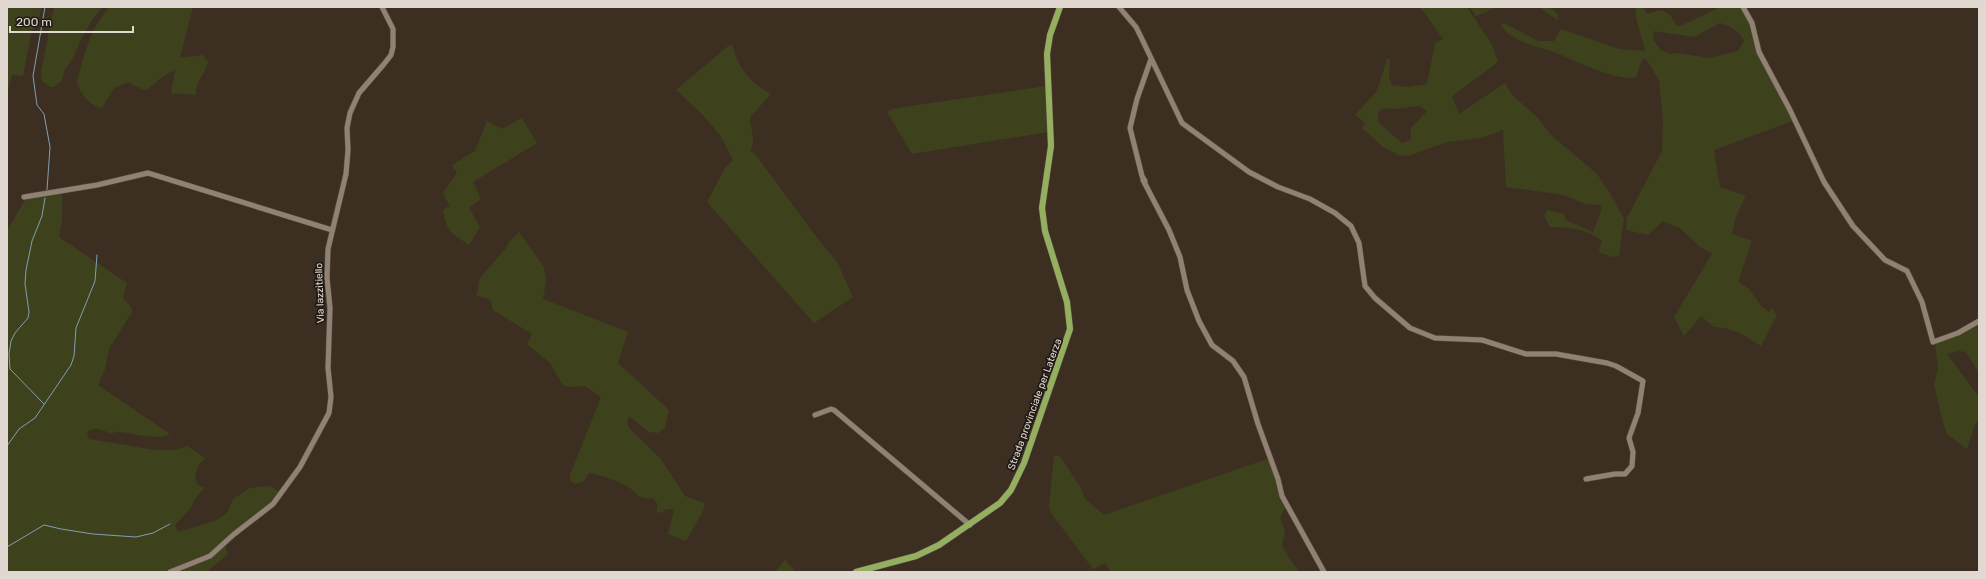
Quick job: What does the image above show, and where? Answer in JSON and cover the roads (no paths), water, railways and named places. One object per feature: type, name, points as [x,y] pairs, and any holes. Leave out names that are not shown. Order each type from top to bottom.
[{"type":"main road","name":"Strada provinciale per Laterza","points":[[856,572],[922,554],[970,525],[1000,503],[1018,479],[1066,347],[1070,329],[1067,302],[1045,231],[1042,208],[1051,142],[1047,54],[1050,34],[1060,7]]},
{"type":"street","name":"Via Iazzitiello","points":[[170,572],[210,556],[233,535],[273,504],[282,494],[300,467],[329,413],[331,397],[328,352],[330,308],[327,261],[332,230],[346,174],[348,150],[347,128],[350,113],[359,93],[384,64],[393,47],[393,29],[382,7]]},
{"type":"street","points":[[1119,7],[1136,27],[1179,119],[1190,130],[1249,172],[1278,187],[1310,199],[1335,213],[1352,226],[1359,243],[1365,286],[1375,298],[1410,328],[1435,338],[1482,340],[1526,354],[1556,354],[1607,363],[1616,366],[1643,381],[1638,413],[1630,438],[1633,452],[1632,466],[1625,474],[1615,474],[1586,479]]},
{"type":"street","points":[[1743,7],[1752,22],[1759,52],[1790,110],[1824,182],[1853,226],[1885,260],[1906,271],[1922,302],[1933,342],[1958,333],[1979,321]]},
{"type":"street","points":[[1151,59],[1137,99],[1130,128],[1145,181],[1169,230],[1180,257],[1187,290],[1199,321],[1212,344],[1233,361],[1244,377],[1282,496],[1324,572]]},
{"type":"street","points":[[24,197],[97,185],[148,173],[332,230]]},
{"type":"street","points":[[815,415],[831,409],[834,410],[970,525]]},
{"type":"waterway","points":[[45,7],[33,76],[37,105],[44,114],[50,147],[47,190]]},
{"type":"waterway","points":[[44,404],[10,369],[9,354],[11,341],[15,333],[28,318],[29,312],[25,284],[26,270],[32,241],[42,216],[45,198]]},
{"type":"waterway","points":[[7,446],[19,429],[35,418],[71,365],[74,356],[76,328],[95,281],[97,255]]},
{"type":"waterway","points":[[7,547],[44,525],[93,534],[136,537],[153,533],[170,524]]}]
